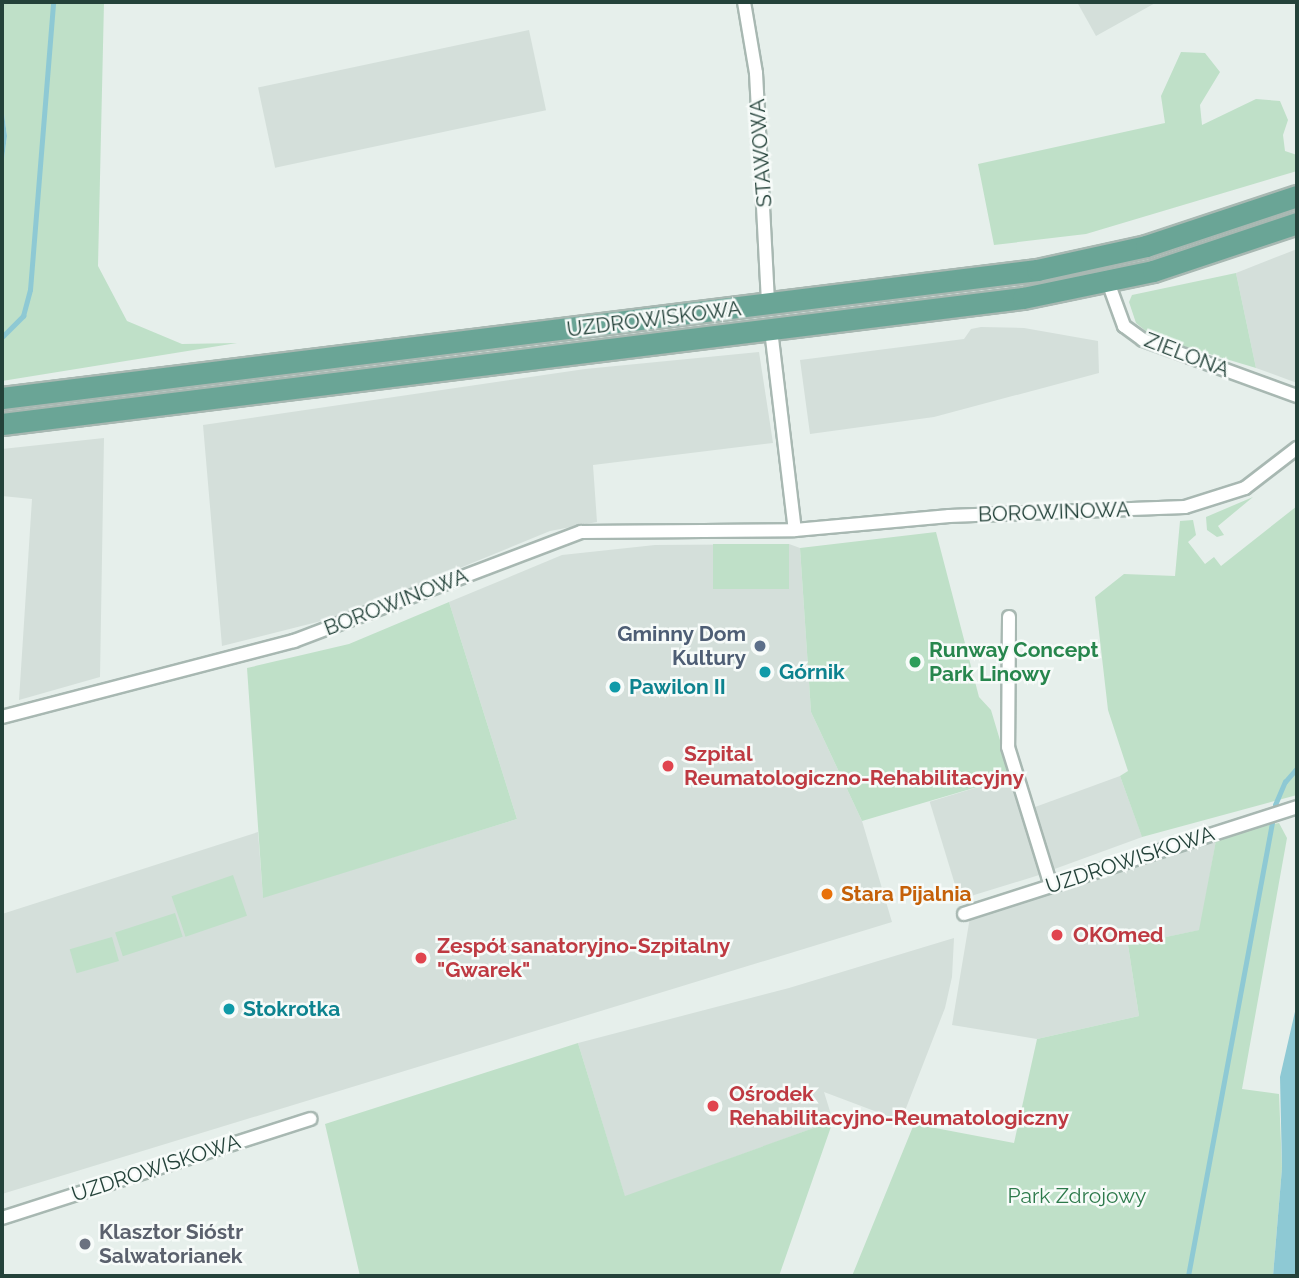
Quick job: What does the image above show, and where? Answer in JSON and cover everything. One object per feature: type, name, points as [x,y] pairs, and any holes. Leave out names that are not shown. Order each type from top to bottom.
[{"type":"main road","name":"UZDROWISKOWA","points":[[2,398],[768,305],[1076,262],[1179,237],[1297,196]]},
{"type":"main road","name":"UZDROWISKOWA","points":[[2,424],[985,304],[1108,282],[1297,223]]},
{"type":"main road","points":[[738,335],[761,317],[768,305]]},
{"type":"street","name":"STAWOWA","points":[[744,2],[755,74],[768,305]]},
{"type":"street","name":"ZIELONA","points":[[1108,282],[1124,326],[1143,340],[1297,396]]},
{"type":"street","points":[[771,330],[794,530]]},
{"type":"street","name":"BOROWINOWA","points":[[2,717],[294,641],[581,532],[794,530],[949,516],[1191,506],[1245,488],[1297,448]]},
{"type":"street","points":[[1009,617],[1008,747],[1051,886]]},
{"type":"street","name":"UZDROWISKOWA","points":[[964,914],[1297,807]]},
{"type":"street","name":"UZDROWISKOWA","points":[[2,1217],[310,1119]]},
{"type":"shaded area","points":[[1077,2],[1157,2],[1096,36]]},
{"type":"shaded area","points":[[529,30],[546,110],[275,168],[258,88]]},
{"type":"shaded area","points":[[1297,249],[1297,383],[1256,368],[1236,273]]},
{"type":"shaded area","points":[[1024,328],[1098,341],[1099,373],[934,417],[810,434],[800,360],[964,339],[971,329]]},
{"type":"shaded area","points":[[759,352],[773,443],[593,465],[597,522],[550,531],[345,615],[222,646],[203,425],[585,369]]},
{"type":"shaded area","points":[[104,438],[100,677],[19,700],[32,499],[2,496],[2,449]]},
{"type":"shaded area","points":[[789,544],[800,548],[811,712],[862,821],[892,922],[2,1194],[2,914],[258,832],[263,897],[517,819],[449,602],[562,555],[655,545]]},
{"type":"shaded area","points":[[1120,776],[1142,837],[1054,869],[1032,808]]},
{"type":"shaded area","points":[[1011,777],[1041,875],[960,899],[930,802]]},
{"type":"shaded area","points":[[1217,835],[1200,930],[1128,945],[1139,1016],[1037,1039],[952,1025],[970,917]]},
{"type":"shaded area","name":"Ośrodek Rehabilitacyjno-Reumatologiczny","points":[[954,938],[952,977],[945,1008],[901,1121],[824,1092],[833,1121],[625,1197],[578,1043],[789,988]]},
{"type":"green space","points":[[2,2],[104,2],[98,266],[127,321],[182,344],[237,343],[2,381],[2,174],[7,136],[2,99]]},
{"type":"green space","points":[[1181,52],[1205,53],[1220,72],[1200,105],[1202,125],[1256,99],[1280,101],[1288,120],[1283,135],[1285,151],[1297,155],[1297,171],[1086,234],[994,245],[978,164],[1165,123],[1161,96]]},
{"type":"green space","points":[[1236,273],[1256,368],[1153,337],[1136,323],[1129,302],[1132,295]]},
{"type":"green space","points":[[1253,497],[1218,526],[1224,535],[1217,537],[1207,530],[1206,517]]},
{"type":"green space","points":[[1297,506],[1297,795],[1142,837],[1120,776],[1128,771],[1108,710],[1095,597],[1124,574],[1175,576],[1180,521],[1193,520],[1196,535],[1188,542],[1205,564],[1214,557],[1221,566]]},
{"type":"green space","points":[[936,532],[979,697],[991,710],[1011,777],[862,821],[811,712],[800,548]]},
{"type":"green space","points":[[713,544],[789,544],[789,589],[713,589]]},
{"type":"green space","points":[[449,602],[517,819],[263,898],[247,668],[349,644]]},
{"type":"green space","name":"Park Zdrojowy","points":[[1279,823],[1287,838],[1242,1089],[1279,1094],[1282,1168],[1273,1276],[852,1276],[914,1124],[1014,1143],[1037,1039],[1139,1016],[1128,945],[1199,930],[1217,835]]},
{"type":"green space","points":[[233,875],[247,916],[186,937],[172,896]]},
{"type":"green space","points":[[175,913],[183,937],[123,956],[115,932]]},
{"type":"green space","points":[[112,937],[119,961],[77,973],[70,949]]},
{"type":"green space","points":[[578,1043],[625,1196],[833,1121],[779,1276],[360,1276],[325,1124]]},
{"type":"water","points":[[2,99],[7,136],[2,174]]},
{"type":"water","points":[[1297,1003],[1297,1276],[1273,1276],[1282,1168],[1280,1077]]},
{"type":"waterway","points":[[2,337],[23,316],[30,290],[53,2]]},
{"type":"waterway","points":[[1188,1276],[1275,805],[1285,782],[1297,768]]},
{"type":"place","name":"Gminny Dom Kultury","points":[[760,646]]},
{"type":"place","name":"Runway Concept Park Linowy","points":[[915,662]]},
{"type":"place","name":"Górnik","points":[[765,672]]},
{"type":"place","name":"Pawilon II","points":[[615,687]]},
{"type":"place","name":"Szpital Reumatologiczno-Rehabilitacyjny","points":[[668,766]]},
{"type":"place","name":"Stara Pijalnia","points":[[827,894]]},
{"type":"place","name":"OKOmed","points":[[1057,935]]},
{"type":"place","name":"Zespół sanatoryjno-Szpitalny \"Gwarek\"","points":[[421,958]]},
{"type":"place","name":"Stokrotka","points":[[229,1009]]},
{"type":"place","name":"Ośrodek Rehabilitacyjno-Reumatologiczny","points":[[713,1106]]},
{"type":"place","name":"Klasztor Sióstr Salwatorianek","points":[[85,1244]]}]
